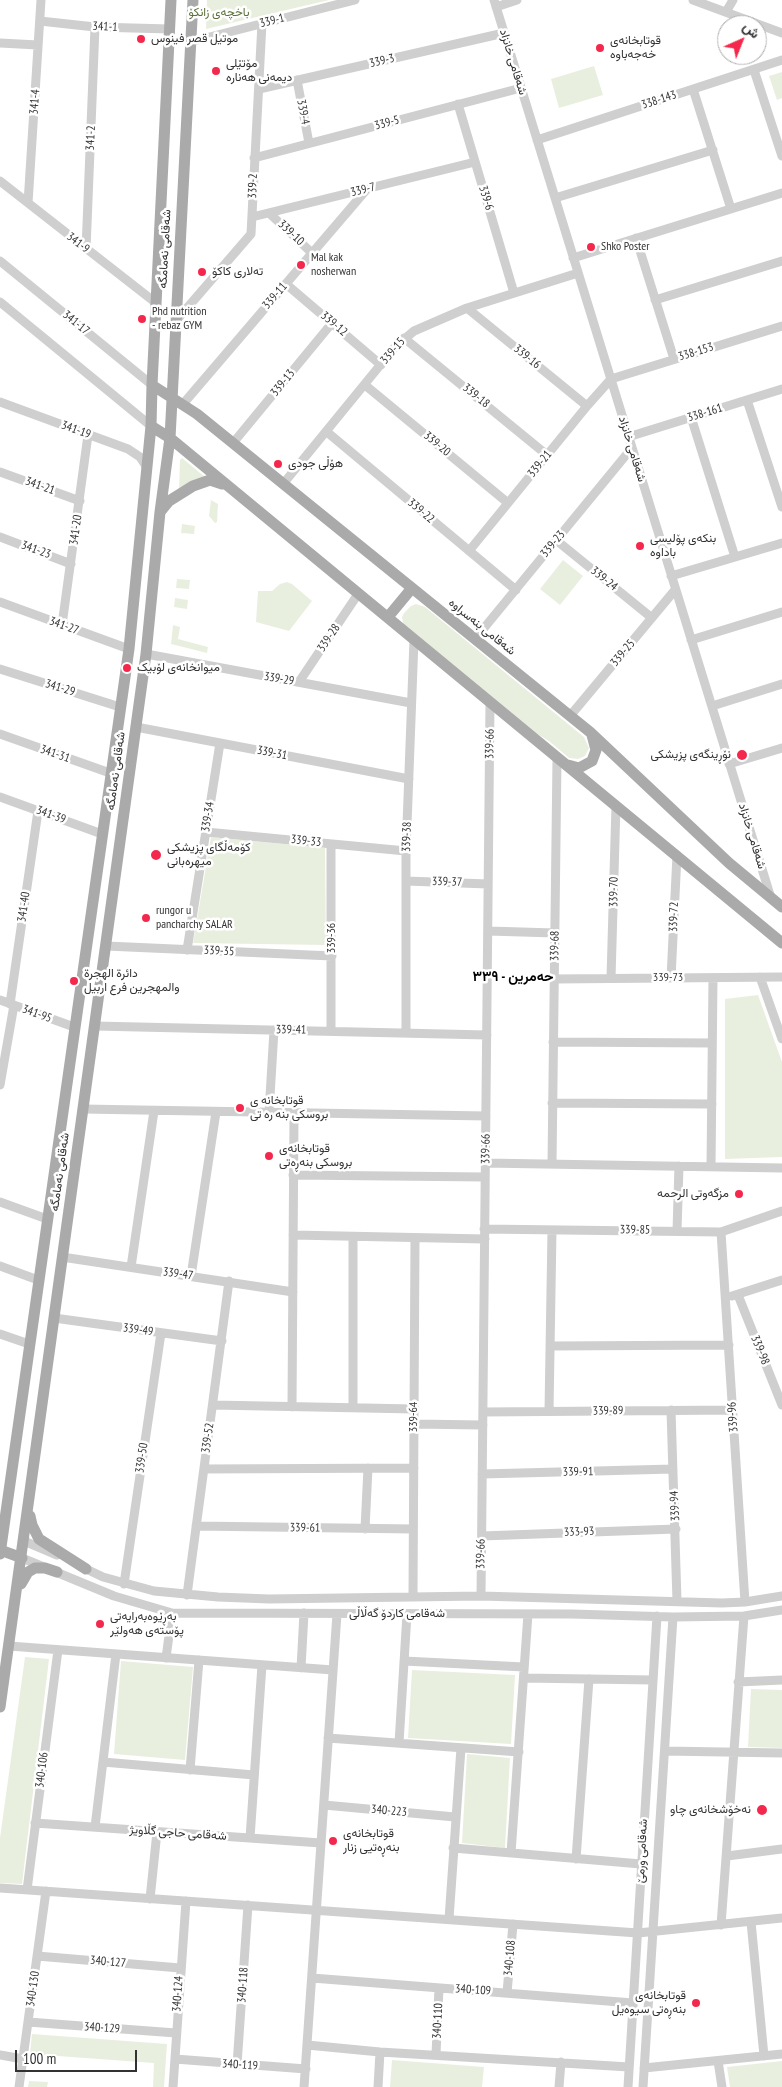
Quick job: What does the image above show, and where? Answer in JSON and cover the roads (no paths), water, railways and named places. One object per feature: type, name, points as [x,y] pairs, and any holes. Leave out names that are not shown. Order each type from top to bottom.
[{"type":"main road","name":"شەقامی نەمامگە","points":[[0,1554],[128,649],[146,466],[152,426],[152,385],[172,0]]},
{"type":"main road","name":"شەقامی نەمامگە","points":[[15,1605],[146,654],[160,512],[170,438],[193,0]]},
{"type":"main road","name":"شەقامی بنەسراوە","points":[[152,385],[183,404],[233,443],[570,716],[729,863],[782,907]]},
{"type":"main road","points":[[152,426],[170,438],[782,943]]},
{"type":"main road","points":[[160,512],[169,502],[192,486],[210,480],[226,484]]},
{"type":"main road","points":[[388,617],[412,588]]},
{"type":"main road","points":[[562,761],[573,767],[582,767],[594,758],[596,744],[589,732]]},
{"type":"main road","points":[[82,974],[101,977]]},
{"type":"main road","points":[[55,1162],[75,1165]]},
{"type":"main road","points":[[0,1517],[6,1471],[16,1440]]},
{"type":"main road","points":[[30,1495],[30,1519],[37,1536],[46,1544],[86,1568]]},
{"type":"main road","points":[[2,1532],[24,1541]]},
{"type":"main road","points":[[0,1550],[22,1558]]},
{"type":"main road","points":[[0,1708],[15,1605],[22,1581],[28,1572],[41,1568],[57,1572]]},
{"type":"street","name":"341-4","points":[[28,203],[41,0]]},
{"type":"street","name":"339-1","points":[[190,42],[355,0]]},
{"type":"street","points":[[495,3],[517,0]]},
{"type":"street","points":[[693,0],[782,32]]},
{"type":"street","points":[[726,12],[733,0]]},
{"type":"street","name":"شەقامی خانزاد","points":[[495,3],[611,379],[631,450],[771,898]]},
{"type":"street","name":"341-1","points":[[40,21],[96,27],[170,29]]},
{"type":"street","name":"339-2","points":[[175,322],[251,234],[262,23]]},
{"type":"street","name":"341-2","points":[[86,249],[96,27]]},
{"type":"street","name":"339-3","points":[[259,90],[504,33]]},
{"type":"street","points":[[0,43],[38,45]]},
{"type":"street","name":"338-143","points":[[537,140],[782,60]]},
{"type":"street","points":[[754,70],[782,156]]},
{"type":"street","name":"339-4","points":[[297,80],[309,143]]},
{"type":"street","name":"339-5","points":[[254,158],[521,88]]},
{"type":"street","points":[[693,89],[731,209]]},
{"type":"street","name":"339-6","points":[[458,104],[514,293]]},
{"type":"street","points":[[555,198],[713,150]]},
{"type":"street","name":"339-7","points":[[252,217],[475,162]]},
{"type":"street","name":"341-9","points":[[0,181],[156,303]]},
{"type":"street","name":"339-11","points":[[183,404],[367,189]]},
{"type":"street","points":[[573,258],[782,193]]},
{"type":"street","name":"339-10","points":[[269,213],[312,253]]},
{"type":"street","points":[[636,238],[674,359]]},
{"type":"street","name":"341-17","points":[[0,261],[152,385]]},
{"type":"street","points":[[655,300],[782,261]]},
{"type":"street","name":"339-15","points":[[283,484],[404,338],[414,331],[466,308],[578,273]]},
{"type":"street","name":"339-12","points":[[286,284],[381,365]]},
{"type":"street","points":[[0,302],[152,426]]},
{"type":"street","name":"339-16","points":[[466,308],[587,406]]},
{"type":"street","name":"339-13","points":[[233,443],[332,323]]},
{"type":"street","name":"338-153","points":[[611,379],[782,326]]},
{"type":"street","name":"339-18","points":[[404,338],[547,455]]},
{"type":"street","name":"339-21","points":[[469,551],[611,379]]},
{"type":"street","name":"339-20","points":[[365,385],[508,503]]},
{"type":"street","name":"338-161","points":[[628,437],[782,389]]},
{"type":"street","points":[[747,400],[782,507]]},
{"type":"street","name":"341-19","points":[[0,402],[128,449],[140,457],[146,466]]},
{"type":"street","points":[[690,417],[735,557]]},
{"type":"street","name":"339-22","points":[[327,432],[516,590]]},
{"type":"street","name":"341-20","points":[[62,625],[88,435]]},
{"type":"street","name":"339-23","points":[[475,639],[631,450]]},
{"type":"street","name":"341-21","points":[[0,472],[80,501]]},
{"type":"street","name":"341-23","points":[[0,537],[71,564]]},
{"type":"street","name":"339-24","points":[[556,540],[652,618]]},
{"type":"street","points":[[671,576],[782,543]]},
{"type":"street","name":"339-25","points":[[570,716],[675,590]]},
{"type":"street","name":"339-28","points":[[299,682],[358,594]]},
{"type":"street","name":"341-27","points":[[0,602],[128,649]]},
{"type":"street","points":[[691,640],[782,612]]},
{"type":"street","name":"339-38","points":[[406,1033],[406,851],[414,640]]},
{"type":"street","name":"339-29","points":[[146,654],[411,703]]},
{"type":"street","name":"341-29","points":[[0,669],[120,707]]},
{"type":"street","points":[[712,706],[782,684]]},
{"type":"street","name":"339-66","points":[[481,1596],[490,702]]},
{"type":"street","name":"339-31","points":[[136,727],[408,779]]},
{"type":"street","name":"341-31","points":[[0,734],[110,773]]},
{"type":"street","name":"339-34","points":[[187,950],[220,743]]},
{"type":"street","points":[[729,764],[782,748]]},
{"type":"street","name":"339-68","points":[[552,1164],[555,933],[562,761]]},
{"type":"street","name":"341-39","points":[[0,797],[102,834]]},
{"type":"street","name":"339-70","points":[[611,978],[616,805]]},
{"type":"street","name":"341-40","points":[[0,1085],[38,811]]},
{"type":"street","name":"339-33","points":[[206,832],[406,851]]},
{"type":"street","name":"339-36","points":[[331,844],[331,1031]]},
{"type":"street","name":"339-72","points":[[671,978],[677,856]]},
{"type":"street","name":"339-37","points":[[406,880],[488,884]]},
{"type":"street","points":[[488,931],[555,933]]},
{"type":"street","name":"339-35","points":[[106,946],[332,956]]},
{"type":"street","points":[[760,977],[782,1039]]},
{"type":"street","name":"339-73","points":[[554,979],[782,977]]},
{"type":"street","points":[[712,1167],[713,978]]},
{"type":"street","name":"341-95","points":[[0,1000],[74,1027]]},
{"type":"street","name":"339-41","points":[[95,1026],[487,1035]]},
{"type":"street","points":[[269,1113],[274,1030]]},
{"type":"street","points":[[553,1042],[712,1043]]},
{"type":"street","points":[[552,1103],[712,1104]]},
{"type":"street","points":[[83,1109],[486,1116]]},
{"type":"street","points":[[131,1267],[154,1111]]},
{"type":"street","points":[[191,1276],[216,1112]]},
{"type":"street","points":[[292,1407],[294,1114]]},
{"type":"street","points":[[485,1163],[782,1168]]},
{"type":"street","points":[[677,1231],[679,1166]]},
{"type":"street","points":[[293,1175],[485,1177]]},
{"type":"street","points":[[0,1202],[47,1220]]},
{"type":"street","name":"339-85","points":[[484,1229],[721,1232],[782,1210]]},
{"type":"street","points":[[548,1412],[552,1230]]},
{"type":"street","name":"339-96","points":[[721,1232],[745,1602]]},
{"type":"street","points":[[293,1235],[485,1239]]},
{"type":"street","points":[[353,1237],[353,1408]]},
{"type":"street","name":"339-64","points":[[413,1596],[415,1238]]},
{"type":"street","name":"339-47","points":[[62,1257],[293,1292]]},
{"type":"street","points":[[0,1266],[38,1280]]},
{"type":"street","points":[[726,1296],[738,1296],[782,1280]]},
{"type":"street","name":"339-52","points":[[187,1595],[229,1281]]},
{"type":"street","name":"339-98","points":[[738,1296],[782,1405]]},
{"type":"street","name":"339-49","points":[[54,1318],[222,1341]]},
{"type":"street","name":"339-50","points":[[124,1584],[161,1333]]},
{"type":"street","points":[[0,1334],[29,1344]]},
{"type":"street","points":[[550,1346],[729,1345]]},
{"type":"street","points":[[213,1406],[414,1409]]},
{"type":"street","name":"339-94","points":[[671,1410],[677,1601]]},
{"type":"street","name":"339-89","points":[[483,1412],[733,1410]]},
{"type":"street","points":[[414,1424],[483,1425]]},
{"type":"street","points":[[366,1528],[368,1468]]},
{"type":"street","points":[[204,1469],[414,1468]]},
{"type":"street","name":"339-91","points":[[482,1474],[673,1469]]},
{"type":"street","name":"339-61","points":[[196,1526],[413,1529]]},
{"type":"street","name":"333-93","points":[[482,1536],[676,1529]]},
{"type":"street","name":"شەقامی کاردۆ گەڵاڵی","points":[[24,1541],[124,1584],[154,1592],[187,1595],[269,1600],[481,1596],[572,1600],[745,1602],[782,1596]]},
{"type":"street","name":"شەقامی کاردۆ گەڵاڵی","points":[[22,1558],[114,1596],[172,1613],[744,1616],[782,1610]]},
{"type":"street","points":[[572,1600],[572,1614]]},
{"type":"street","points":[[166,1658],[172,1613]]},
{"type":"street","points":[[301,1668],[304,1613]]},
{"type":"street","points":[[304,2087],[337,1614]]},
{"type":"street","points":[[399,1743],[406,1614]]},
{"type":"street","points":[[511,1853],[528,1614]]},
{"type":"street","name":"شەقامی ورمێ","points":[[628,2087],[657,1616]]},
{"type":"street","name":"شەقامی ورمێ","points":[[643,2087],[674,1616]]},
{"type":"street","points":[[721,1925],[744,1616]]},
{"type":"street","points":[[9,1646],[333,1670]]},
{"type":"street","name":"340-106","points":[[27,1890],[58,1650]]},
{"type":"street","points":[[95,1827],[116,1654]]},
{"type":"street","points":[[190,1770],[199,1660]]},
{"type":"street","points":[[404,1661],[524,1667]]},
{"type":"street","points":[[250,1838],[262,1665]]},
{"type":"street","points":[[524,1678],[653,1680]]},
{"type":"street","points":[[576,1858],[589,1679]]},
{"type":"street","points":[[738,1682],[782,1680]]},
{"type":"street","points":[[328,1738],[518,1752]]},
{"type":"street","points":[[449,1919],[461,1748]]},
{"type":"street","points":[[665,1751],[782,1753]]},
{"type":"street","points":[[103,1762],[254,1776]]},
{"type":"street","name":"340-223","points":[[324,1805],[455,1816]]},
{"type":"street","name":"شەقامی حاجی گڵاویژ","points":[[35,1822],[321,1843]]},
{"type":"street","points":[[150,1899],[157,1832]]},
{"type":"street","points":[[453,1848],[641,1864]]},
{"type":"street","points":[[727,1856],[782,1849]]},
{"type":"street","points":[[0,1888],[638,1933],[782,1918]]},
{"type":"street","name":"340-130","points":[[19,2087],[46,1891]]},
{"type":"street","name":"340-124","points":[[173,2087],[186,1901]]},
{"type":"street","name":"340-118","points":[[238,2065],[248,1905]]},
{"type":"street","points":[[751,1922],[764,2056]]},
{"type":"street","name":"340-108","points":[[507,1993],[513,1924]]},
{"type":"street","name":"340-127","points":[[37,1956],[180,1968]]},
{"type":"street","name":"340-109","points":[[312,1978],[634,2003]]},
{"type":"street","name":"340-110","points":[[436,2054],[439,1988]]},
{"type":"street","name":"340-129","points":[[28,2022],[176,2033]]},
{"type":"street","points":[[307,2045],[380,2052],[630,2067]]},
{"type":"street","points":[[378,2087],[380,2052]]},
{"type":"street","points":[[644,2068],[782,2054]]},
{"type":"street","points":[[0,2055],[23,2059]]},
{"type":"street","name":"340-119","points":[[174,2059],[306,2069]]},
{"type":"street","points":[[718,2061],[722,2087]]},
{"type":"street","points":[[559,2087],[560,2062]]},
{"type":"place","name":"موتيل قصر فينوس","points":[[141,39]]},
{"type":"place","name":"قوتابخانەی خەجەباوە","points":[[600,48]]},
{"type":"place","name":"مۆتێلی دیمەنی هەنارە","points":[[216,71]]},
{"type":"place","name":"Shko Poster","points":[[591,247]]},
{"type":"place","name":"Mal kak nosherwan","points":[[301,265]]},
{"type":"place","name":"تەلاری کاکۆ","points":[[202,272]]},
{"type":"place","name":"Phd nutrition - rebaz GYM","points":[[142,319]]},
{"type":"place","name":"هۆڵی جودی","points":[[278,464]]},
{"type":"place","name":"بنکەی پۆلیسی باداوە","points":[[640,546]]},
{"type":"place","name":"میوانخانەی لۆبیک","points":[[127,668]]},
{"type":"place","name":"نۆڕینگەی پزیشکی","points":[[742,755]]},
{"type":"place","name":"کۆمەڵگای پزیشکی میهرەبانی","points":[[156,855]]},
{"type":"place","name":"rungor u pancharchy SALAR","points":[[146,918]]},
{"type":"place","name":"دائرة الهجرة والمهجرين فرع اربيل","points":[[74,981]]},
{"type":"place","name":"قوتابخانه ى بروسكى بنه ره تى","points":[[240,1108]]},
{"type":"place","name":"قوتابخانەی بروسکی بنەڕەتی","points":[[269,1156]]},
{"type":"place","name":"مزگەوتی الرحمە","points":[[739,1194]]},
{"type":"place","name":"بەڕێوەبەرایەتی پۆستەی هەولێر","points":[[100,1624]]},
{"type":"place","name":"نەخۆشخانەی چاو","points":[[762,1810]]},
{"type":"place","name":"قوتابخانەی بنەڕەتیی زنار","points":[[333,1841]]},
{"type":"place","name":"قوتابخانەی بنەڕەتی سیوەیل","points":[[696,2003]]},
{"type":"district","name":"حەمرین - ٣٣٩","points":[[513,977]]},
{"type":"park label","name":"باخچەی زانکۆ","points":[[219,13]]}]
